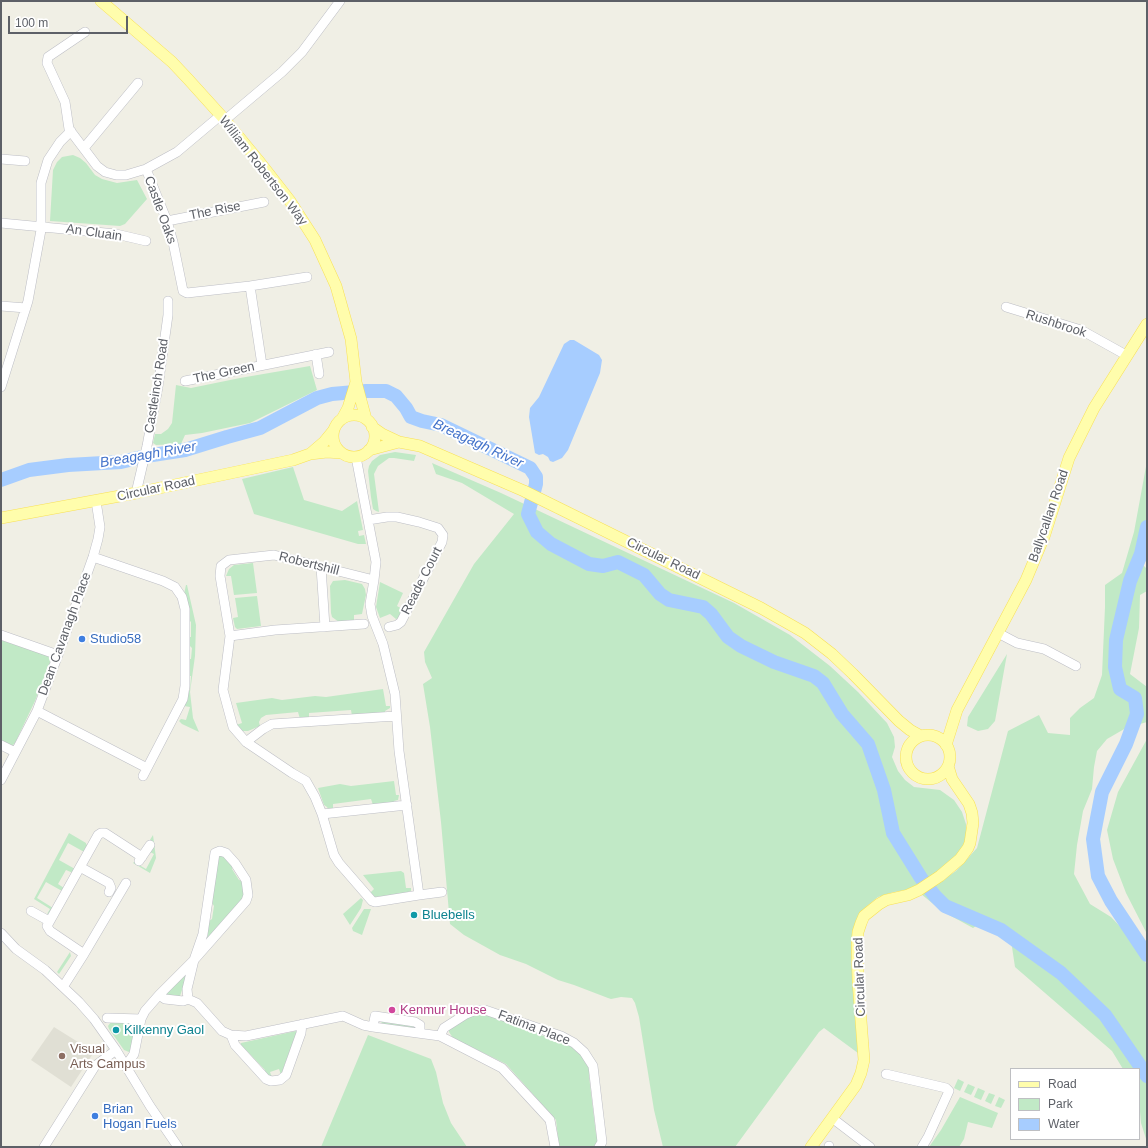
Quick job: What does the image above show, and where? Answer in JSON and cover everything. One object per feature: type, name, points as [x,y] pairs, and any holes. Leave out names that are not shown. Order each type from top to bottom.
[{"type":"main road","name":"William Robertson Way","points":[[101,1],[172,62],[223,118],[290,201],[315,240],[336,286],[351,339],[356,385]]},
{"type":"main road","name":"Ballycallan Road","points":[[946,745],[957,710],[1026,580],[1044,537],[1069,458],[1094,408],[1126,355],[1147,324]]},
{"type":"main road","points":[[356,385],[374,437],[372,446],[369,450],[361,456],[356,457],[346,456],[335,446],[333,441],[334,431],[338,422],[342,419],[348,408],[356,385]]},
{"type":"main road","points":[[342,419],[356,416],[369,423]]},
{"type":"main road","name":"Circular Road","points":[[369,423],[382,434],[399,442],[420,446],[524,491],[754,605],[805,633],[832,654],[898,721],[921,736]]},
{"type":"main road","name":"Circular Road","points":[[310,454],[334,431]]},
{"type":"main road","name":"Circular Road","points":[[369,450],[399,442]]},
{"type":"main road","name":"Circular Road","points":[[1,518],[136,493],[293,460],[310,454],[327,452],[342,453]]},
{"type":"main road","name":"Ballycallan Road","points":[[935,736],[957,710]]},
{"type":"main road","name":"Circular Road","points":[[898,721],[904,735],[906,759],[912,772],[924,779],[939,779],[947,784],[969,804]]},
{"type":"main road","points":[[906,751],[914,740],[921,736],[935,736],[946,745]]},
{"type":"main road","name":"Circular Road","points":[[812,1147],[856,1085],[864,1060],[857,945],[858,932],[864,916],[886,900],[908,895],[919,890],[940,876],[960,859],[968,848],[972,837],[973,823],[969,804],[952,779],[948,766],[950,759],[949,752],[946,745]]},
{"type":"main road","points":[[931,779],[944,772],[948,766]]},
{"type":"street","name":"Castle Oaks","points":[[250,286],[185,293],[182,289],[173,242],[167,221],[146,169],[177,152],[282,72],[302,52],[340,1]]},
{"type":"street","points":[[85,32],[48,58],[47,63],[65,102],[69,129],[97,166],[105,172],[116,175],[126,175],[146,169]]},
{"type":"street","points":[[84,148],[138,83]]},
{"type":"street","points":[[1,387],[28,301],[41,226],[42,183],[48,160],[60,142],[71,131]]},
{"type":"street","points":[[1,159],[26,161]]},
{"type":"street","name":"The Rise","points":[[167,221],[264,202]]},
{"type":"street","name":"An Cluain","points":[[1,223],[116,234],[146,241]]},
{"type":"street","points":[[250,286],[307,277]]},
{"type":"street","name":"The Green","points":[[250,286],[262,365]]},
{"type":"street","name":"Castleinch Road","points":[[136,493],[147,446],[158,387],[168,315],[168,301]]},
{"type":"street","points":[[1,306],[26,308]]},
{"type":"street","name":"Rushbrook","points":[[1006,308],[1082,330],[1126,355]]},
{"type":"street","name":"The Green","points":[[185,381],[329,352]]},
{"type":"street","points":[[316,354],[319,374]]},
{"type":"street","points":[[356,457],[376,562],[370,604],[372,616],[383,644],[395,694],[399,751],[419,895]]},
{"type":"street","name":"Dean Cavanagh Place","points":[[1,780],[37,711],[93,557],[100,528],[96,501]]},
{"type":"street","name":"Reade Court","points":[[368,520],[397,517],[438,528],[443,535],[442,542],[401,622],[397,625],[388,627]]},
{"type":"street","name":"Robertshill","points":[[374,580],[274,555],[229,560],[221,566],[220,576],[230,636],[223,690],[233,727],[246,742],[306,781],[313,791],[322,814],[334,855],[339,863],[372,901],[375,902],[442,892]]},
{"type":"street","name":"Dean Cavanagh Place","points":[[37,711],[145,772],[183,699],[185,686],[184,609],[182,597],[175,587],[163,581],[93,557]]},
{"type":"street","points":[[322,567],[325,627]]},
{"type":"street","points":[[230,636],[274,630],[364,624]]},
{"type":"street","points":[[998,633],[1016,642],[1044,649],[1076,666]]},
{"type":"street","points":[[1,635],[58,655]]},
{"type":"street","points":[[246,742],[272,724],[396,716]]},
{"type":"street","points":[[1,745],[15,752]]},
{"type":"street","points":[[322,814],[407,804]]},
{"type":"street","points":[[84,954],[50,931],[47,926],[98,835],[105,833],[140,859],[150,845]]},
{"type":"street","points":[[124,1064],[130,1060],[134,1054],[141,1020],[145,1011],[194,960],[246,902],[248,887],[246,880],[236,863],[226,853],[220,851],[215,853],[203,934],[194,960],[187,989],[188,999]]},
{"type":"street","points":[[80,867],[109,883],[111,888],[109,892]]},
{"type":"street","points":[[63,987],[126,883]]},
{"type":"street","points":[[31,911],[49,921]]},
{"type":"street","points":[[1,933],[16,949],[45,970],[94,1018],[178,1147]]},
{"type":"street","points":[[159,995],[165,999],[183,1001],[188,999],[197,1003],[222,1031],[231,1035],[246,1036],[344,1016],[363,1025],[440,1036],[502,1068],[550,1120],[555,1147]]},
{"type":"street","name":"Fatima Place","points":[[440,1036],[444,1028],[466,1014],[476,1010],[485,1010],[561,1036],[574,1042],[584,1052],[593,1066],[602,1142],[599,1147]]},
{"type":"street","points":[[373,1027],[375,1016],[419,1023],[421,1028],[420,1033]]},
{"type":"street","points":[[107,1018],[141,1020]]},
{"type":"street","points":[[231,1035],[235,1046],[266,1078],[271,1081],[280,1080],[286,1075],[301,1033],[302,1024]]},
{"type":"street","points":[[44,1147],[95,1066],[116,1050]]},
{"type":"street","points":[[886,1074],[946,1088],[949,1091],[922,1147]]},
{"type":"street","points":[[832,1118],[870,1147]]},
{"type":"shaded area","name":"Visual Arts Campus","points":[[54,1027],[94,1052],[71,1087],[31,1060]]},
{"type":"green space","points":[[73,155],[80,158],[95,175],[102,179],[117,183],[137,180],[147,199],[125,224],[120,226],[50,221],[53,170],[57,162],[62,157]]},
{"type":"green space","points":[[310,366],[317,390],[250,423],[185,435],[181,444],[156,445],[153,443],[155,434],[161,434],[168,429],[172,423],[176,385],[191,388]]},
{"type":"green space","points":[[395,452],[416,455],[414,461],[389,458],[378,466],[374,474],[379,512],[373,509],[368,471],[369,466],[372,461],[380,455]]},
{"type":"green space","points":[[1147,461],[1147,559],[1143,565],[1147,569],[1147,591],[1140,595],[1139,628],[1130,674],[1147,687],[1147,722],[1126,728],[1107,739],[1097,751],[1092,789],[1083,811],[1074,874],[1090,904],[1111,917],[1132,939],[1147,965],[1147,1142],[1141,1123],[1140,1068],[1122,1068],[1112,1051],[1015,967],[1012,947],[1003,926],[982,922],[973,928],[942,911],[921,894],[956,871],[977,848],[1008,731],[1039,715],[1048,733],[1070,735],[1070,718],[1080,708],[1094,698],[1102,675],[1105,585],[1122,573],[1134,532]]},
{"type":"green space","points":[[432,463],[501,493],[734,603],[790,635],[830,666],[858,692],[887,723],[894,737],[895,747],[892,757],[898,771],[905,780],[914,787],[940,790],[954,800],[962,812],[966,824],[966,840],[960,856],[937,874],[907,890],[878,897],[866,907],[857,919],[852,934],[851,962],[862,1056],[824,1028],[819,1032],[735,1147],[663,1147],[654,1110],[639,1017],[632,998],[621,997],[611,999],[558,980],[526,964],[500,955],[464,935],[450,924],[441,822],[430,727],[423,684],[432,678],[425,662],[424,652],[474,564],[514,514],[462,483],[436,474]]},
{"type":"green space","points":[[293,467],[304,500],[342,511],[357,501],[363,530],[358,531],[359,536],[364,535],[366,544],[358,544],[254,514],[242,479]]},
{"type":"green space","points":[[253,563],[257,593],[234,595],[231,576],[226,576],[229,569],[234,565]]},
{"type":"green space","points":[[345,580],[362,584],[366,595],[362,614],[354,615],[354,620],[339,622],[332,617],[331,613],[330,586],[333,581]]},
{"type":"green space","points":[[380,582],[403,593],[397,606],[404,610],[399,618],[396,619],[390,614],[380,618],[376,607]]},
{"type":"green space","points":[[186,585],[196,625],[195,656],[190,692],[193,718],[199,732],[179,721],[181,719],[186,720],[190,707],[184,706],[188,691],[190,690],[191,676],[188,676],[188,659],[191,659],[192,648],[189,645],[188,637],[191,637],[191,622],[189,620],[184,594]]},
{"type":"green space","points":[[257,596],[261,626],[237,629],[233,618],[238,617],[235,598]]},
{"type":"green space","points":[[1,640],[50,656],[51,660],[35,701],[13,745],[1,740]]},
{"type":"green space","points":[[1007,654],[995,721],[988,729],[978,731],[967,726],[968,717]]},
{"type":"green space","points":[[383,689],[386,706],[390,706],[390,708],[385,711],[385,714],[352,716],[351,710],[309,713],[309,718],[300,719],[298,712],[266,715],[261,718],[259,722],[260,726],[248,731],[242,731],[236,725],[242,723],[236,703],[272,698],[282,700],[315,696],[326,697]]},
{"type":"green space","points":[[1147,739],[1147,934],[1126,893],[1113,859],[1107,830],[1118,792]]},
{"type":"green space","points":[[394,781],[396,795],[399,795],[398,800],[394,801],[394,803],[373,805],[371,799],[333,804],[333,809],[328,809],[324,805],[318,788],[340,784],[351,786]]},
{"type":"green space","points":[[69,833],[90,847],[86,853],[68,843],[59,860],[75,869],[73,873],[66,870],[58,884],[64,888],[62,891],[46,882],[37,898],[53,908],[50,913],[47,914],[50,909],[34,899]]},
{"type":"green space","points":[[153,835],[156,858],[150,873],[133,863],[134,862],[146,869],[154,854],[150,852],[148,843]]},
{"type":"green space","points":[[219,855],[223,856],[233,865],[232,869],[239,880],[243,881],[244,892],[243,899],[207,940],[209,921],[212,919],[214,906],[211,901]]},
{"type":"green space","points":[[401,871],[404,873],[406,888],[411,888],[411,891],[408,892],[408,894],[372,896],[370,893],[374,889],[363,875]]},
{"type":"green space","points":[[361,898],[363,900],[361,908],[350,925],[343,914]]},
{"type":"green space","points":[[364,909],[371,909],[362,935],[353,931],[352,928]]},
{"type":"green space","points":[[70,952],[71,956],[59,974],[57,972]]},
{"type":"green space","points":[[185,974],[187,975],[180,996],[168,996],[166,993]]},
{"type":"green space","points":[[474,1014],[488,1014],[559,1042],[563,1040],[576,1049],[585,1060],[591,1073],[589,1076],[596,1134],[599,1136],[596,1147],[559,1147],[556,1120],[506,1064],[453,1038],[449,1032],[449,1026]]},
{"type":"green space","points":[[382,1021],[416,1025],[416,1029],[381,1024]]},
{"type":"green space","points":[[111,1022],[133,1022],[136,1024],[131,1050],[129,1052],[124,1050],[109,1029],[108,1026]]},
{"type":"green space","points":[[296,1031],[299,1034],[297,1041],[293,1042],[281,1075],[279,1069],[270,1072],[272,1078],[265,1075],[265,1070],[246,1050],[240,1048],[241,1043]]},
{"type":"green space","points":[[368,1035],[431,1059],[436,1072],[443,1103],[451,1123],[467,1147],[321,1147]]},
{"type":"green space","points":[[958,1079],[964,1082],[960,1091],[954,1088]]},
{"type":"green space","points":[[968,1084],[975,1087],[971,1095],[964,1092]]},
{"type":"green space","points":[[978,1088],[985,1091],[981,1100],[974,1097]]},
{"type":"green space","points":[[989,1093],[995,1095],[991,1104],[985,1101]]},
{"type":"green space","points":[[960,1097],[998,1113],[992,1128],[968,1122],[964,1139],[959,1147],[929,1147],[941,1130]]},
{"type":"green space","points":[[999,1097],[1005,1100],[1001,1108],[995,1106]]},
{"type":"water","points":[[570,340],[574,340],[599,355],[602,360],[600,373],[568,450],[562,458],[553,462],[543,454],[539,455],[535,453],[529,417],[530,408],[539,397],[564,344]]},
{"type":"waterway","name":"Breagagh River","points":[[1,480],[29,470],[68,465],[121,462],[146,456],[185,450],[260,428],[317,398],[332,394],[386,391],[396,396],[411,417],[441,425],[530,468],[536,477],[536,484],[528,514],[537,532],[551,544],[589,564],[603,566],[618,562],[644,575],[660,594],[669,600],[703,607],[711,614],[728,637],[741,646],[774,662],[814,676],[823,683],[842,714],[868,744],[884,790],[893,833],[921,878],[935,896],[945,906],[1001,930],[1061,973],[1105,1015],[1147,1076]]},
{"type":"waterway","name":"Breagagh River","points":[[1147,527],[1141,554],[1130,581],[1116,640],[1115,667],[1120,689],[1135,698],[1137,714],[1126,744],[1102,792],[1093,839],[1098,876],[1111,901],[1147,955]]},
{"type":"place","name":"Studio58","points":[[82,639]]},
{"type":"place","name":"Bluebells","points":[[414,915]]},
{"type":"place","name":"Kenmur House","points":[[392,1010]]},
{"type":"place","name":"Kilkenny Gaol","points":[[116,1030]]},
{"type":"place","name":"Visual Arts Campus","points":[[62,1056]]},
{"type":"place","name":"Brian Hogan Fuels","points":[[95,1116]]}]
